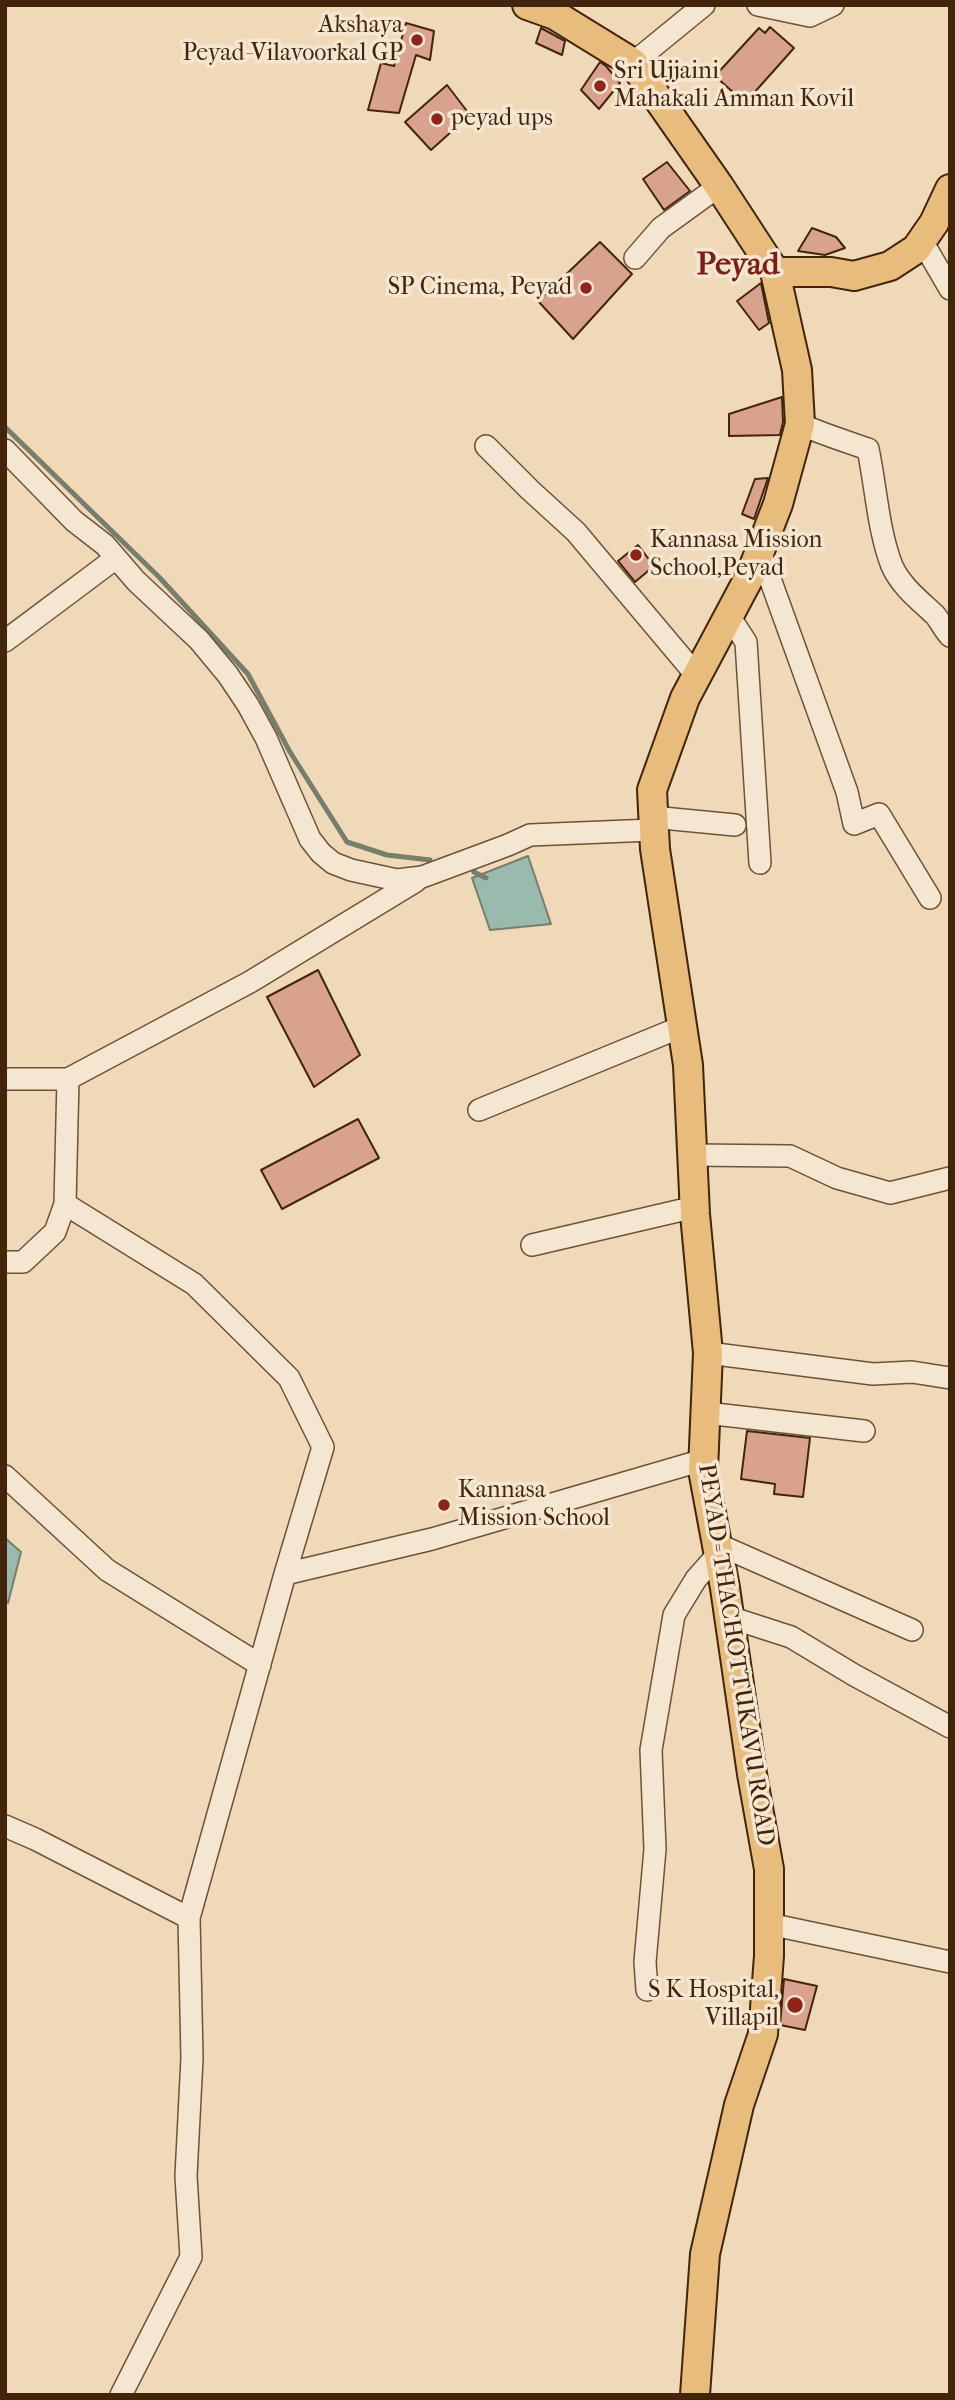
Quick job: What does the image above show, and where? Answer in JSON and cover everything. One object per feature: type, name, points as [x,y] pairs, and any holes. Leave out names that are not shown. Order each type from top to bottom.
[{"type":"main road","points":[[527,5],[555,15],[633,62],[775,272],[831,272],[854,276],[890,266],[916,249],[950,189]]},
{"type":"main road","name":"PEYAD=THACHOTTUKAVU ROAD","points":[[695,2395],[705,2255],[739,2105],[762,2034],[769,1956],[769,1869],[703,1470],[708,1353],[695,1207],[688,1065],[652,824],[652,790],[685,698],[751,574],[778,504],[800,424],[797,370],[775,272]]},
{"type":"street","points":[[633,62],[704,5]]},
{"type":"street","points":[[758,5],[810,16],[834,5]]},
{"type":"street","points":[[635,258],[661,228],[719,186]]},
{"type":"street","points":[[922,241],[950,289]]},
{"type":"street","points":[[800,424],[868,449],[882,526],[893,567],[907,589],[945,622]]},
{"type":"street","points":[[485,446],[576,532],[697,676]]},
{"type":"street","points":[[5,450],[74,521],[105,545],[166,612],[199,640],[228,675],[266,738],[310,839],[321,853],[333,863],[364,873],[397,880],[422,877]]},
{"type":"street","points":[[760,551],[847,792],[854,824],[879,814],[930,898]]},
{"type":"street","points":[[5,641],[117,558]]},
{"type":"street","points":[[729,616],[746,642],[760,863]]},
{"type":"street","points":[[5,1079],[68,1079],[250,982],[422,877],[530,835],[652,824],[735,825]]},
{"type":"street","points":[[479,1110],[681,1027]]},
{"type":"street","points":[[5,1262],[23,1262],[55,1232],[65,1204],[68,1079]]},
{"type":"street","points":[[692,1155],[790,1156],[837,1178],[890,1193],[950,1178]]},
{"type":"street","points":[[65,1204],[194,1284],[289,1378],[323,1447],[189,1918],[192,2058],[186,2176],[191,2257],[121,2395]]},
{"type":"street","points":[[532,1245],[695,1207]]},
{"type":"street","points":[[708,1353],[873,1374],[912,1372],[950,1378]]},
{"type":"street","points":[[706,1413],[864,1431]]},
{"type":"street","points":[[285,1574],[432,1539],[703,1460]]},
{"type":"street","points":[[5,1475],[107,1570],[260,1665]]},
{"type":"street","points":[[647,1990],[645,1962],[655,1849],[651,1750],[674,1615],[718,1548],[912,1630]]},
{"type":"street","points":[[729,1617],[791,1637],[950,1727]]},
{"type":"street","points":[[5,1826],[189,1918]]},
{"type":"street","points":[[769,1924],[950,1962]]},
{"type":"shaded area","points":[[528,856],[551,924],[490,930],[472,878]]},
{"type":"shaded area","points":[[5,1538],[21,1552],[8,1603],[5,1601]]},
{"type":"building","points":[[406,23],[434,31],[430,60],[416,55],[399,113],[368,110],[381,63],[394,66]]},
{"type":"building","points":[[770,27],[794,48],[745,103],[715,76],[759,28],[765,33]]},
{"type":"building","points":[[541,28],[565,41],[562,55],[536,43]]},
{"type":"building","name":"Sri Ujjaini Mahakali Amman Kovil","points":[[600,62],[620,83],[599,109],[581,90]]},
{"type":"building","name":"peyad ups","points":[[447,85],[470,115],[431,150],[405,122]]},
{"type":"building","points":[[667,162],[690,191],[664,210],[643,179]]},
{"type":"building","points":[[812,228],[836,237],[845,248],[825,255],[798,251]]},
{"type":"building","name":"SP Cinema, Peyad","points":[[600,242],[632,274],[573,339],[538,301]]},
{"type":"building","points":[[761,283],[769,323],[759,330],[737,301]]},
{"type":"building","points":[[782,397],[783,422],[780,435],[729,436],[729,414]]},
{"type":"building","points":[[768,478],[754,519],[742,514],[755,479]]},
{"type":"building","name":"Kannasa Mission School,Peyad","points":[[638,545],[654,566],[635,582],[618,561]]},
{"type":"building","points":[[318,970],[360,1055],[314,1087],[267,997]]},
{"type":"building","points":[[358,1119],[379,1158],[282,1209],[261,1170]]},
{"type":"building","points":[[747,1431],[810,1438],[803,1497],[774,1494],[775,1484],[741,1479]]},
{"type":"building","name":"S K Hospital, Villapil","points":[[784,1979],[817,1986],[805,2030],[780,2025]]},
{"type":"waterway","points":[[5,427],[159,577],[248,674],[290,752],[347,842],[387,855],[430,860]]},
{"type":"waterway","points":[[474,872],[486,878]]},
{"type":"place","name":"Akshaya Peyad-Vilavoorkal GP","points":[[417,40]]},
{"type":"place","name":"Sri Ujjaini Mahakali Amman Kovil","points":[[600,86]]},
{"type":"place","name":"peyad ups","points":[[437,119]]},
{"type":"place","name":"SP Cinema, Peyad","points":[[586,288]]},
{"type":"place","name":"Kannasa Mission School,Peyad","points":[[636,555]]},
{"type":"place","name":"Kannasa Mission School","points":[[444,1505]]},
{"type":"place","name":"S K Hospital, Villapil","points":[[795,2005]]},
{"type":"district","name":"Peyad","points":[[738,266]]}]
